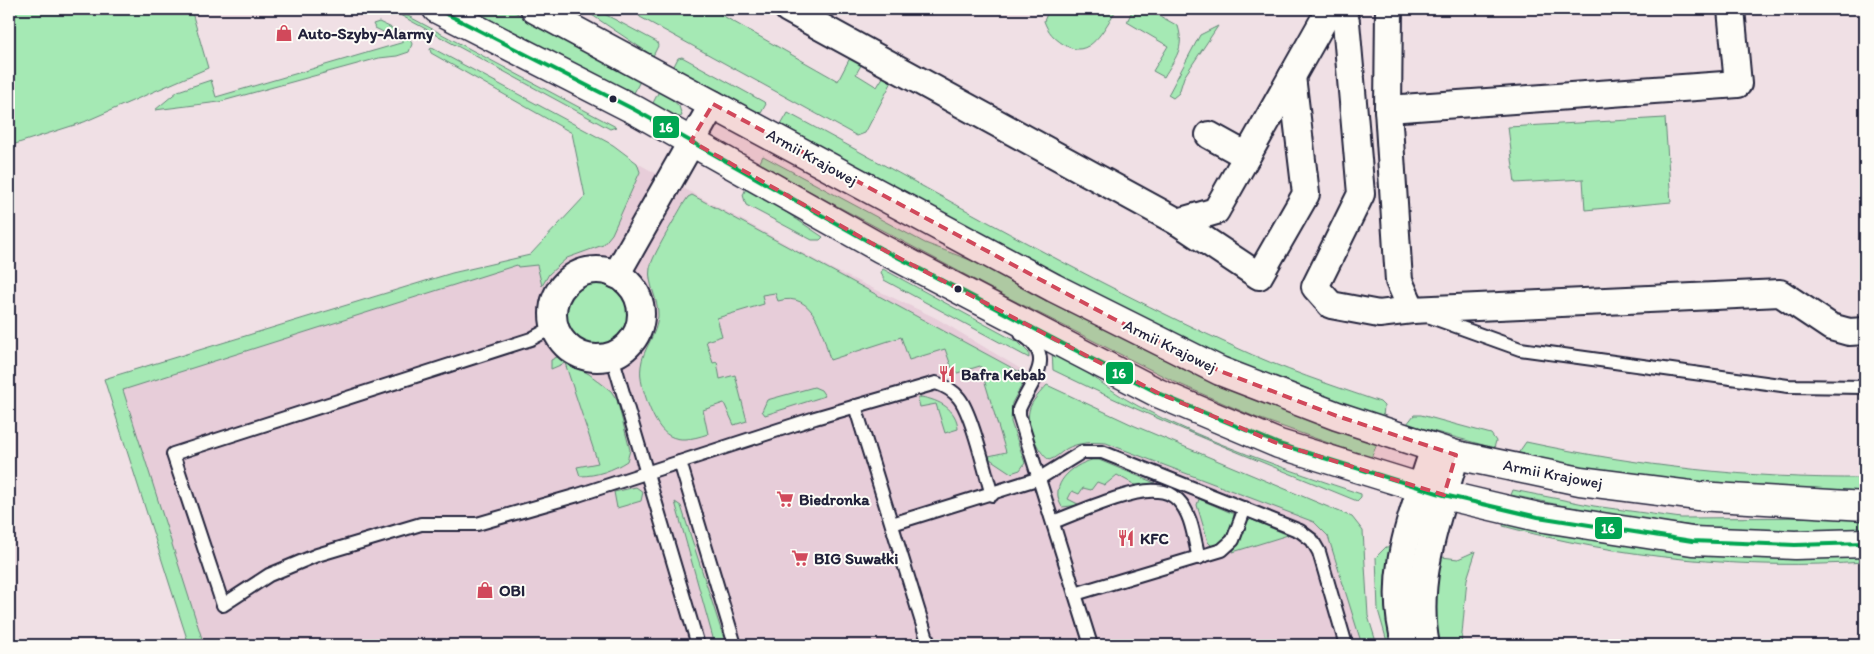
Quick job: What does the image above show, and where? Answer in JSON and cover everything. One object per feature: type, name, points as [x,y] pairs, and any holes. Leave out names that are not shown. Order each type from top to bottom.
[{"type":"main road","points":[[438,9],[635,110],[880,248],[1158,393],[1223,422],[1280,444],[1433,492],[1538,517],[1692,541],[1795,545],[1865,543]]},
{"type":"main road","name":"Armii Krajowej","points":[[535,9],[1054,288],[1220,370],[1337,416],[1445,452],[1580,481],[1698,496],[1865,506]]},
{"type":"street","points":[[788,9],[1178,222],[1259,276],[1306,194],[1292,76]]},
{"type":"street","points":[[1178,222],[1216,211],[1330,9]]},
{"type":"street","points":[[1341,9],[1346,22],[1361,194],[1315,287],[1331,305],[1379,314],[1412,310],[1780,293],[1831,327],[1849,332],[1865,331]]},
{"type":"street","points":[[1394,9],[1388,109],[1399,281],[1412,310]]},
{"type":"street","points":[[1388,109],[1738,84],[1731,9]]},
{"type":"street","points":[[616,275],[713,104]]},
{"type":"street","points":[[1209,135],[1247,156]]},
{"type":"street","points":[[607,271],[616,275],[627,282],[635,292],[640,304],[642,317],[639,329],[632,341],[623,350],[612,356],[588,357],[577,353],[560,337],[555,326],[554,306],[557,297],[569,281],[587,272],[607,271]]},
{"type":"street","points":[[1426,645],[1423,620],[1423,589],[1431,542],[1433,492],[1445,452]]},
{"type":"street","points":[[1406,645],[1398,616],[1397,584],[1406,536],[1433,492]]},
{"type":"lane","points":[[880,248],[902,267],[1018,333],[1036,346],[1040,352],[1041,365],[1019,408],[1019,416],[1091,645]]},
{"type":"lane","points":[[1412,310],[1520,349],[1788,386],[1865,387]]},
{"type":"lane","points":[[555,326],[530,339],[173,454],[223,605],[269,575],[317,555],[421,524],[478,524],[646,473],[855,406],[936,383],[944,385],[960,400],[967,414],[992,495]]},
{"type":"lane","points":[[612,356],[698,645]]},
{"type":"lane","points":[[855,406],[929,645]]},
{"type":"lane","points":[[892,524],[992,495],[1040,478],[1082,452],[1102,452],[1300,531],[1312,540],[1319,552],[1346,645]]},
{"type":"lane","points":[[680,462],[735,645]]},
{"type":"lane","points":[[1053,522],[1133,494],[1155,490],[1168,493],[1178,500],[1187,514],[1199,558]]},
{"type":"lane","points":[[1075,594],[1199,558],[1228,546],[1233,540],[1245,508]]},
{"type":"highlighted area","points":[[713,104],[1114,319],[1220,371],[1337,416],[1456,455],[1444,495],[1279,444],[1158,393],[880,248],[691,141]]},
{"type":"shaded area","points":[[637,163],[834,270],[936,318],[1047,385],[1135,426],[1352,517],[1363,531],[1368,616],[1377,645],[197,645],[110,383],[517,264],[593,250],[640,172]]},
{"type":"green space","points":[[9,9],[191,9],[208,68],[84,122],[9,146]]},
{"type":"green space","points":[[471,9],[509,9],[641,79],[633,95]]},
{"type":"green space","points":[[583,9],[595,9],[657,42],[658,46],[653,56]]},
{"type":"green space","points":[[641,9],[711,9],[838,81],[852,54],[864,60],[856,74],[877,87],[885,74],[896,74],[865,133],[857,136],[640,17],[638,13]]},
{"type":"green space","points":[[1049,9],[1117,9],[1095,40],[1089,46],[1081,49],[1063,44],[1047,28],[1044,21]]},
{"type":"green space","points":[[1147,9],[1178,26],[1180,47],[1164,77],[1153,71],[1168,46],[1127,22],[1132,11]]},
{"type":"green space","points":[[400,15],[408,16],[616,127],[610,129]]},
{"type":"green space","points":[[379,22],[409,36],[412,44],[409,52],[397,56],[379,58],[219,102],[155,110],[178,91],[211,80],[216,97],[404,42],[375,28],[373,24]]},
{"type":"green space","points":[[1218,26],[1184,77],[1179,93],[1173,98],[1168,95],[1200,35]]},
{"type":"green space","points":[[432,48],[613,145],[637,163],[640,172],[612,234],[603,245],[567,258],[549,274],[542,286],[537,265],[518,267],[517,265],[123,390],[204,645],[189,645],[104,379],[452,273],[530,255],[585,196],[572,133],[431,53],[430,49]]},
{"type":"green space","points":[[682,57],[764,102],[766,104],[760,115],[673,68],[678,58]]},
{"type":"green space","points":[[660,89],[679,106],[682,116],[677,118],[652,105]]},
{"type":"green space","points":[[788,113],[1010,234],[1178,320],[1271,362],[1380,402],[1384,406],[1383,417],[1240,365],[1101,297],[781,125]]},
{"type":"green space","points":[[1665,118],[1671,202],[1585,210],[1583,179],[1515,183],[1508,127]]},
{"type":"green space","points":[[763,156],[925,243],[978,263],[1185,370],[1280,410],[1377,444],[1371,458],[1255,417],[1175,382],[999,293],[759,164]]},
{"type":"green space","points":[[747,186],[823,237],[820,240],[812,240],[746,205],[743,195]]},
{"type":"green space","points":[[692,195],[1027,376],[1012,403],[1011,422],[1025,463],[1020,470],[1011,473],[990,459],[989,456],[1006,452],[980,366],[954,374],[945,349],[909,360],[901,337],[830,360],[820,327],[809,308],[801,302],[791,299],[778,301],[775,293],[762,295],[764,304],[717,318],[722,336],[706,341],[713,363],[717,362],[720,379],[735,375],[747,421],[734,425],[724,403],[703,410],[708,434],[686,439],[670,436],[663,431],[648,404],[641,376],[642,359],[655,329],[658,316],[657,304],[650,280],[650,268],[659,247],[682,206],[688,197]]},
{"type":"green space","points":[[883,269],[1019,343],[1029,353],[1029,358],[884,280],[881,272]]},
{"type":"green space","points":[[597,282],[615,288],[623,296],[629,314],[623,332],[615,340],[597,346],[579,340],[571,332],[565,314],[571,296],[579,288]]},
{"type":"green space","points":[[1052,350],[1127,400],[1191,432],[1361,494],[1361,497],[1357,501],[1204,438],[1090,388],[1053,370]]},
{"type":"green space","points":[[557,357],[589,374],[611,391],[617,400],[630,450],[627,461],[605,472],[580,476],[577,467],[598,463],[565,363],[551,369],[551,360]]},
{"type":"green space","points":[[1047,385],[1135,426],[1352,517],[1363,531],[1368,616],[1377,645],[1362,645],[1328,536],[1314,522],[1106,443],[1075,445],[1049,460],[1040,451],[1033,438],[1029,424],[1029,411],[1032,404]]},
{"type":"green space","points":[[814,387],[821,390],[825,396],[765,415],[762,411],[767,400]]},
{"type":"green space","points":[[921,397],[934,400],[951,411],[957,422],[958,429],[945,433],[936,404],[920,407],[918,399]]},
{"type":"green space","points":[[1414,415],[1421,415],[1491,434],[1496,441],[1494,448],[1407,424]]},
{"type":"green space","points":[[1526,442],[1610,458],[1695,469],[1780,476],[1865,478],[1865,492],[1777,489],[1603,470],[1517,455]]},
{"type":"green space","points":[[1092,460],[1099,460],[1155,483],[1137,486],[1117,475],[1105,485],[1097,482],[1091,490],[1083,488],[1079,494],[1072,491],[1068,499],[1080,505],[1062,507],[1058,499],[1058,491],[1064,477],[1077,466]]},
{"type":"green space","points":[[636,487],[643,492],[641,501],[617,508],[614,492]]},
{"type":"green space","points":[[1513,490],[1594,506],[1681,518],[1865,517],[1865,529],[1822,532],[1777,532],[1687,525],[1554,504],[1511,495]]},
{"type":"green space","points":[[1199,499],[1234,514],[1231,529],[1221,543],[1212,546],[1208,542],[1197,505]]},
{"type":"green space","points":[[675,502],[681,506],[726,645],[715,645]]},
{"type":"green space","points":[[1247,519],[1250,519],[1288,535],[1233,552]]},
{"type":"green space","points":[[1505,521],[1711,555],[1789,558],[1865,555],[1865,562],[1820,564],[1728,563],[1637,554],[1547,537],[1503,526]]},
{"type":"green space","points":[[1397,546],[1388,572],[1386,596],[1397,645],[1388,645],[1378,610],[1376,557],[1386,547]]},
{"type":"green space","points":[[1476,551],[1467,579],[1461,645],[1439,645],[1434,612],[1442,557],[1458,559]]},
{"type":"transit line","name":"16","points":[[437,9],[635,110],[880,248],[1158,393],[1279,444],[1444,495],[1538,517],[1692,541],[1795,545],[1865,543]]},
{"type":"place","name":"Auto-Szyby-Alarmy","points":[[284,33]]},
{"type":"place","name":"Bafra Kebab","points":[[947,374]]},
{"type":"place","name":"Biedronka","points":[[785,499]]},
{"type":"place","name":"KFC","points":[[1126,538]]},
{"type":"place","name":"BIG Suwałki","points":[[800,558]]},
{"type":"place","name":"OBI","points":[[485,590]]}]
